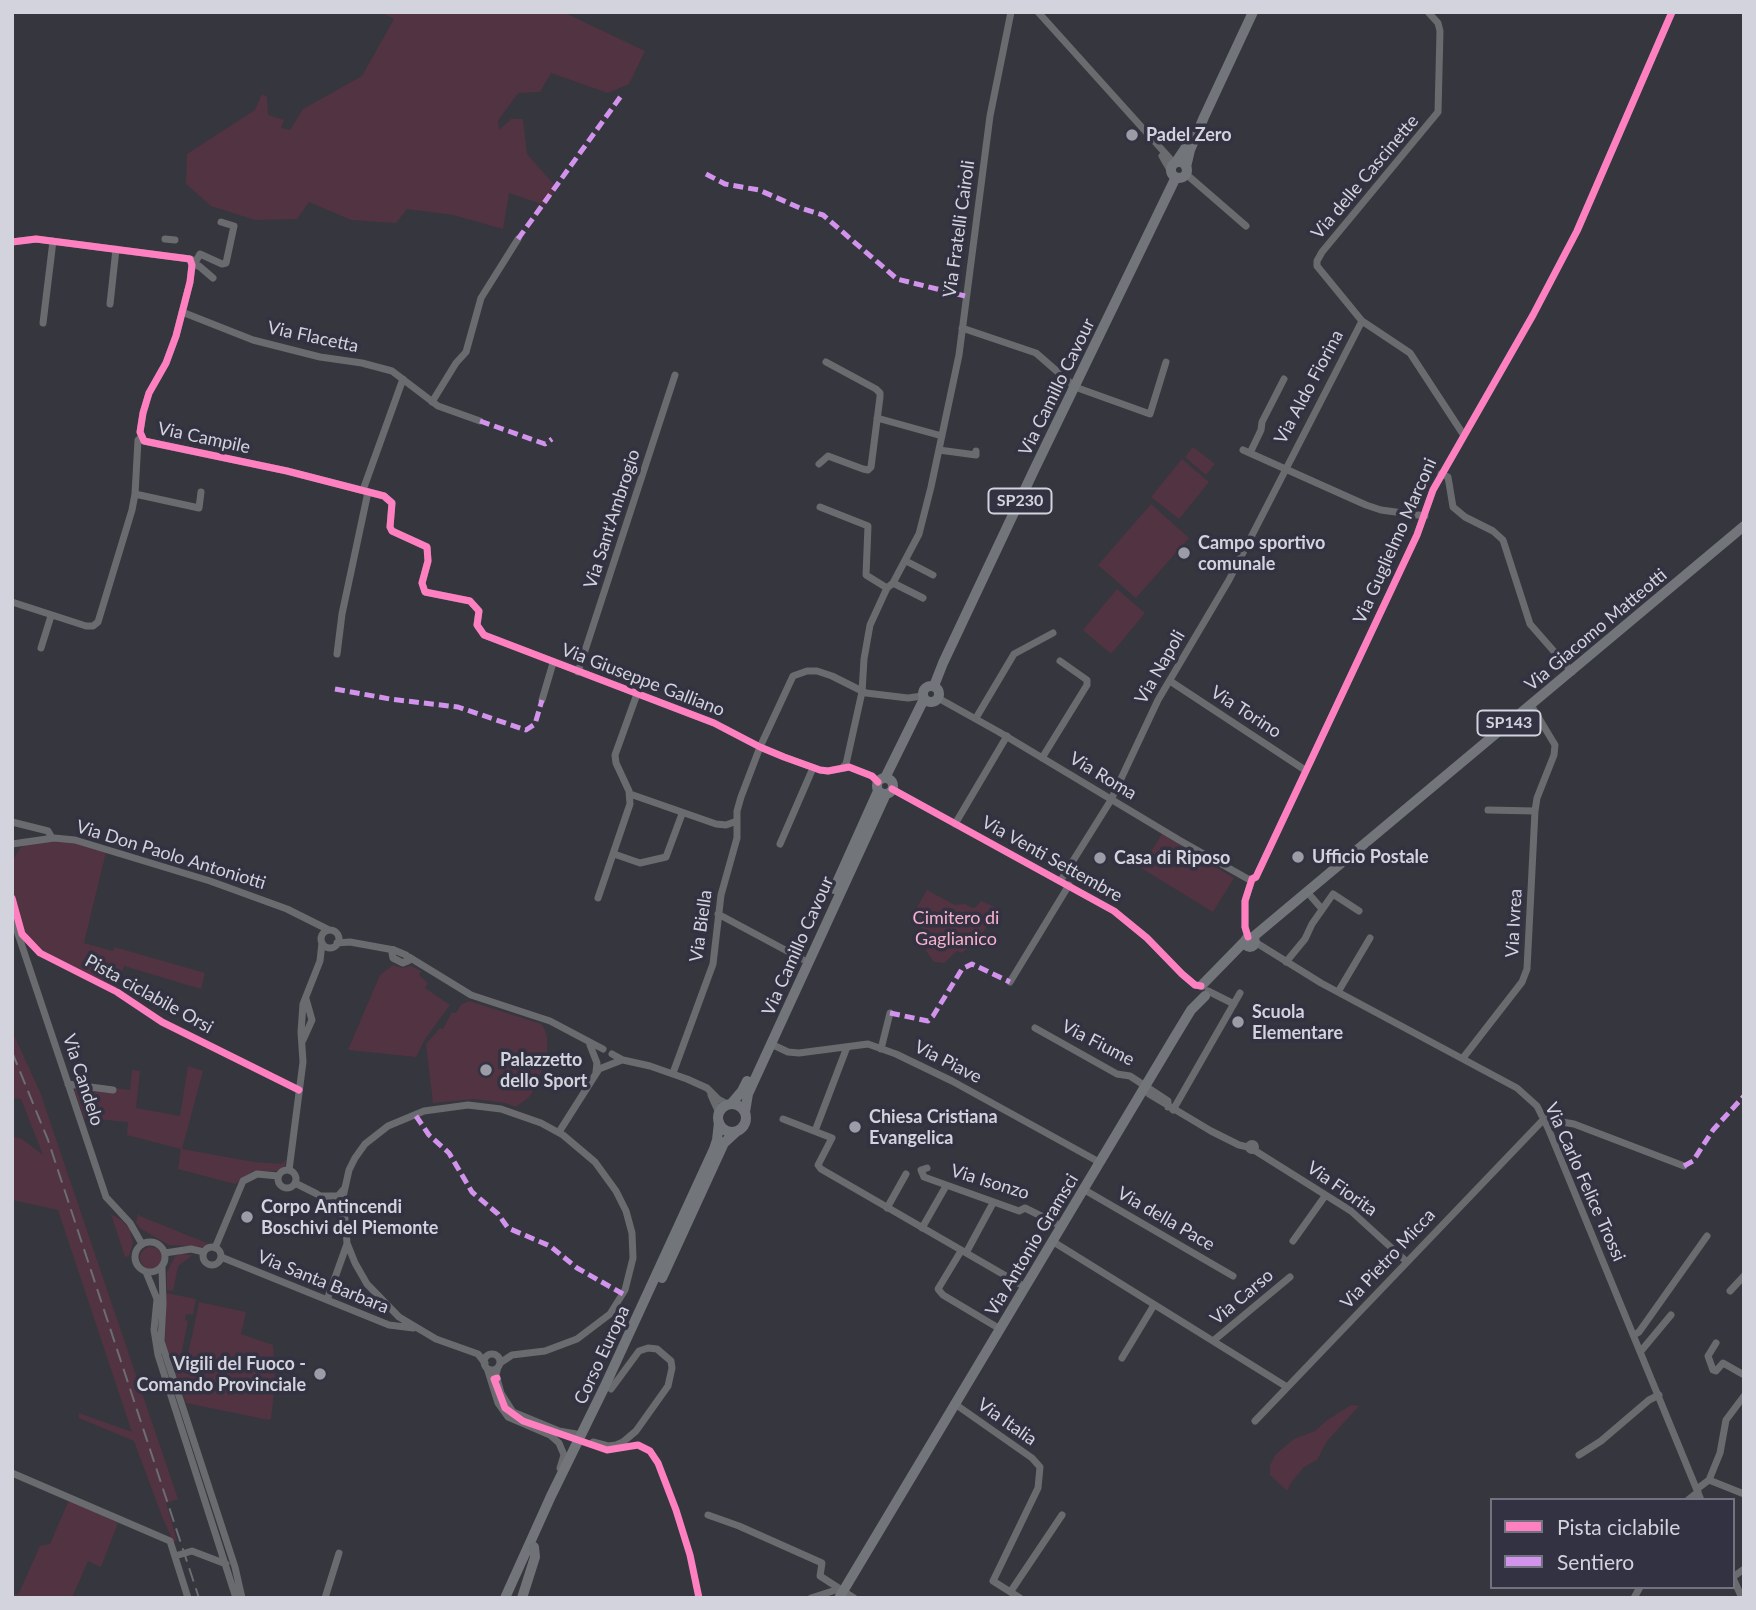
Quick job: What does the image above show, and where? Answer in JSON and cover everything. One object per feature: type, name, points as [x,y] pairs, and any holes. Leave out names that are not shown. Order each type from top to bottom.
[{"type":"highway","points":[[522,1598],[536,1557],[534,1547]]},
{"type":"main road","name":"Via Camillo Cavour","points":[[735,1102],[928,699],[926,687],[934,686],[1253,12]]},
{"type":"main road","name":"Via Giacomo Matteotti","points":[[1251,941],[1744,526]]},
{"type":"main road","points":[[928,699],[938,690],[934,686]]},
{"type":"main road","name":"Via Camillo Cavour","points":[[735,1102],[771,1044],[885,786]]},
{"type":"main road","name":"Via Antonio Gramsci","points":[[840,1593],[1203,990],[1251,941]]},
{"type":"main road","points":[[735,1102],[745,1112],[744,1125],[737,1131],[728,1131],[719,1117],[735,1102]]},
{"type":"main road","name":"Corso Europa","points":[[505,1598],[709,1160],[717,1140],[719,1117]]},
{"type":"main road","name":"Corso Europa","points":[[512,1598],[724,1143],[737,1131]]},
{"type":"street","name":"Via Fratelli Cairoli","points":[[842,768],[846,764],[862,692],[868,634],[890,586],[919,534],[939,450],[959,355],[990,117],[1011,12]]},
{"type":"street","points":[[1038,12],[1178,169],[1246,226]]},
{"type":"street","name":"Via delle Cascinette","points":[[1428,12],[1438,23],[1440,31],[1438,112],[1322,252],[1317,266],[1362,321],[1410,353],[1463,434]]},
{"type":"street","name":"Via Guglielmo Marconi","points":[[1251,941],[1245,927],[1245,901],[1252,879],[1256,877],[1384,608],[1441,474],[1559,268],[1672,12]]},
{"type":"street","points":[[191,262],[196,261],[200,254],[222,264],[226,263],[234,226],[221,222]]},
{"type":"street","points":[[12,242],[36,239],[116,248],[191,262],[199,265],[213,278]]},
{"type":"street","points":[[165,239],[175,240]]},
{"type":"street","points":[[432,402],[466,352],[481,298],[518,239]]},
{"type":"street","points":[[43,323],[53,241]]},
{"type":"street","points":[[110,304],[116,248]]},
{"type":"street","name":"Via Campile","points":[[191,262],[182,312],[166,363],[149,393],[140,427],[141,438],[149,443],[287,471],[391,499],[392,531],[427,547],[428,561],[422,583]]},
{"type":"street","name":"Via Flacetta","points":[[182,312],[212,322],[243,338],[320,357],[379,366],[392,371],[443,408],[480,421]]},
{"type":"street","name":"Via Aldo Fiorina","points":[[1285,468],[1362,321]]},
{"type":"street","points":[[962,328],[1036,353],[1075,387],[1150,414],[1166,362]]},
{"type":"street","points":[[819,464],[828,456],[868,470],[871,467],[880,393],[826,362]]},
{"type":"street","name":"Via Sant'Ambrogio","points":[[578,672],[675,375]]},
{"type":"street","points":[[337,654],[365,491],[403,379]]},
{"type":"street","points":[[1284,379],[1262,422],[1261,430],[1246,452],[1366,505],[1381,510],[1425,516]]},
{"type":"street","points":[[877,418],[942,436]]},
{"type":"street","points":[[12,602],[86,626],[93,626],[97,622],[135,494],[138,440],[141,438]]},
{"type":"street","points":[[939,450],[976,455],[976,451]]},
{"type":"street","name":"Via Napoli","points":[[1010,982],[1111,800],[1170,681],[1229,580],[1285,468]]},
{"type":"street","points":[[1441,474],[1448,477],[1453,507],[1503,540],[1530,624],[1572,672]]},
{"type":"street","points":[[135,494],[199,508],[201,492]]},
{"type":"street","points":[[820,507],[868,526],[866,575],[923,598]]},
{"type":"street","points":[[906,561],[933,575]]},
{"type":"street","name":"Via Giuseppe Galliano","points":[[422,583],[425,592],[470,601],[479,611],[477,625],[484,635],[714,723],[760,747],[813,768],[828,771],[849,767],[872,776],[885,786]]},
{"type":"street","points":[[41,648],[51,616]]},
{"type":"street","points":[[976,718],[1014,654],[1053,633]]},
{"type":"street","points":[[1042,758],[1087,685],[1087,680],[1060,661]]},
{"type":"street","points":[[542,700],[554,663]]},
{"type":"street","name":"Via Biella","points":[[673,1073],[713,964],[723,883],[737,838],[741,796],[789,681],[798,673],[807,671],[825,674],[862,692]]},
{"type":"street","name":"Via Torino","points":[[1170,681],[1305,770]]},
{"type":"street","points":[[862,692],[928,699]]},
{"type":"street","points":[[598,898],[630,804],[630,794],[615,755],[637,694]]},
{"type":"street","name":"Via Roma","points":[[928,699],[976,718],[1111,800],[1245,878],[1252,879]]},
{"type":"street","name":"Via Ivrea","points":[[1463,1058],[1522,982],[1527,969],[1535,811],[1555,745],[1531,705]]},
{"type":"street","points":[[955,824],[1007,736]]},
{"type":"street","points":[[780,844],[813,768]]},
{"type":"street","name":"Via Venti Settembre","points":[[885,786],[1119,914],[1182,974],[1203,990]]},
{"type":"street","points":[[630,794],[682,814],[726,825],[737,821]]},
{"type":"street","points":[[1488,810],[1535,811]]},
{"type":"street","points":[[614,854],[640,863],[666,857],[682,814]]},
{"type":"street","points":[[12,822],[51,834]]},
{"type":"street","name":"Via Don Paolo Antoniotti","points":[[12,844],[51,834],[75,840],[211,881],[306,917],[329,930]]},
{"type":"street","name":"Via Don Paolo Antoniotti","points":[[12,852],[24,843]]},
{"type":"street","points":[[1308,893],[1322,909]]},
{"type":"street","points":[[1286,962],[1305,939],[1333,894],[1359,911]]},
{"type":"street","points":[[718,914],[802,960]]},
{"type":"street","name":"Via Candelo","points":[[12,916],[15,937],[106,1197],[130,1223],[142,1244]]},
{"type":"street","points":[[306,917],[321,941],[330,948]]},
{"type":"street","points":[[320,961],[324,932],[329,930],[351,942]]},
{"type":"street","points":[[337,934],[338,943]]},
{"type":"street","points":[[1338,992],[1370,938]]},
{"type":"street","name":"Via Carlo Felice Trossi","points":[[1251,941],[1338,992],[1527,1095],[1544,1119],[1699,1493]]},
{"type":"street","points":[[289,1170],[299,1104],[302,1014],[320,961],[330,948],[338,943],[380,946],[393,952],[400,962],[407,960],[425,967],[471,995],[550,1021],[603,1049],[612,1058],[673,1073],[735,1102]]},
{"type":"street","points":[[1203,990],[1234,1004]]},
{"type":"street","points":[[1170,1108],[1240,993]]},
{"type":"street","points":[[881,1049],[890,1013]]},
{"type":"street","name":"Via Fiume","points":[[1035,1028],[1117,1074],[1130,1076],[1144,1088]]},
{"type":"street","points":[[587,1041],[597,1065]]},
{"type":"street","name":"Via Piave","points":[[771,1044],[788,1052],[799,1053],[868,1044],[933,1071],[1099,1162]]},
{"type":"street","points":[[815,1131],[847,1047]]},
{"type":"street","points":[[559,1132],[597,1065],[603,1049]]},
{"type":"street","points":[[597,1065],[612,1058]]},
{"type":"street","points":[[68,1084],[113,1090]]},
{"type":"street","name":"Via Fiorita","points":[[1144,1088],[1170,1108],[1251,1149],[1351,1210],[1407,1262]]},
{"type":"street","points":[[709,1091],[719,1117]]},
{"type":"street","points":[[456,1105],[489,1107],[532,1119],[559,1132],[595,1162],[616,1191],[626,1211],[632,1233],[632,1267],[625,1290],[616,1306],[595,1326],[563,1345],[538,1353],[512,1354],[494,1370],[486,1365],[478,1354],[436,1339],[399,1317],[367,1284],[347,1243],[343,1216],[349,1170],[365,1144],[394,1122],[424,1111],[456,1105]]},
{"type":"street","points":[[783,1119],[824,1133],[832,1140],[818,1168],[1025,1287]]},
{"type":"street","points":[[1544,1119],[1574,1124],[1684,1166]]},
{"type":"street","name":"Via Pietro Micca","points":[[1255,1422],[1544,1119]]},
{"type":"street","name":"Via Isonzo","points":[[927,1168],[921,1170],[921,1175],[993,1203],[1019,1211],[1025,1208],[1061,1226]]},
{"type":"street","points":[[284,1170],[289,1170],[294,1174],[295,1183],[291,1187],[282,1187],[278,1176],[284,1170]]},
{"type":"street","points":[[215,1248],[243,1181],[257,1174],[278,1176]]},
{"type":"street","points":[[887,1208],[906,1174]]},
{"type":"street","points":[[295,1183],[317,1194],[338,1209],[343,1216]]},
{"type":"street","points":[[922,1228],[946,1186]]},
{"type":"street","points":[[317,1194],[338,1196],[345,1188]]},
{"type":"street","name":"Via della Pace","points":[[1083,1189],[1233,1276]]},
{"type":"street","points":[[1293,1241],[1325,1196]]},
{"type":"street","points":[[993,1203],[938,1289],[943,1296],[1000,1329]]},
{"type":"street","points":[[1634,1335],[1639,1332],[1707,1236]]},
{"type":"street","points":[[1052,1241],[1287,1387]]},
{"type":"street","points":[[236,1598],[158,1355],[154,1329],[157,1299],[146,1272],[138,1266],[135,1257],[142,1244],[156,1243],[165,1253],[162,1268],[161,1341],[235,1567],[242,1598]]},
{"type":"street","points":[[327,1300],[347,1243]]},
{"type":"street","points":[[165,1253],[180,1249],[204,1252],[208,1248],[215,1248]]},
{"type":"street","points":[[204,1252],[205,1262],[210,1265],[218,1262],[221,1257],[215,1248]]},
{"type":"street","name":"Via Santa Barbara","points":[[221,1257],[389,1325],[416,1328]]},
{"type":"street","points":[[146,1272],[162,1268]]},
{"type":"street","name":"Via Carso","points":[[1213,1341],[1290,1276]]},
{"type":"street","points":[[1730,1292],[1744,1276]]},
{"type":"street","points":[[1122,1358],[1154,1305]]},
{"type":"street","points":[[1641,1351],[1671,1315]]},
{"type":"street","points":[[1716,1343],[1708,1356],[1713,1370],[1716,1371],[1723,1363],[1744,1375]]},
{"type":"street","points":[[593,1441],[616,1446],[636,1431],[668,1385],[671,1361],[657,1349],[643,1349],[635,1354],[611,1389]]},
{"type":"street","points":[[551,1496],[551,1487],[563,1462],[562,1447],[555,1438],[508,1417],[498,1403],[485,1358],[492,1353],[499,1357],[496,1375],[501,1393],[513,1412],[559,1431],[576,1434]]},
{"type":"street","points":[[1579,1455],[1659,1395]]},
{"type":"street","points":[[1699,1493],[1709,1480],[1720,1453],[1726,1420],[1744,1396]]},
{"type":"street","name":"Via Italia","points":[[955,1404],[1032,1458],[1040,1467],[1038,1488],[993,1581],[1011,1591]]},
{"type":"street","points":[[12,1473],[170,1541],[188,1598]]},
{"type":"street","points":[[1709,1480],[1744,1494]]},
{"type":"street","points":[[708,1515],[739,1525],[822,1563],[820,1576],[840,1593],[854,1598]]},
{"type":"street","points":[[1020,1598],[1011,1591],[1062,1515]]},
{"type":"street","points":[[175,1556],[192,1551],[226,1564]]},
{"type":"street","points":[[326,1598],[340,1553]]},
{"type":"street","points":[[1735,1582],[1742,1598]]},
{"type":"street","points":[[811,1598],[840,1593]]},
{"type":"green space","points":[[380,12],[563,12],[645,51],[629,84],[608,93],[551,73],[540,92],[518,93],[498,121],[499,130],[511,119],[523,119],[527,154],[557,188],[545,205],[509,193],[503,229],[453,215],[407,209],[396,223],[351,220],[309,202],[297,219],[255,220],[211,206],[186,184],[187,154],[255,110],[262,94],[267,97],[268,115],[284,120],[281,128],[290,130],[303,109],[362,76],[394,19]]},
{"type":"green space","points":[[1193,447],[1215,464],[1206,475],[1185,457]]},
{"type":"green space","points":[[1182,459],[1209,482],[1179,519],[1151,497]]},
{"type":"green space","points":[[1151,504],[1189,538],[1136,598],[1098,565]]},
{"type":"green space","points":[[1117,589],[1145,613],[1111,654],[1083,630]]},
{"type":"green space","points":[[1162,834],[1234,878],[1213,912],[1141,868]]},
{"type":"green space","points":[[47,841],[75,842],[106,852],[84,943],[113,951],[114,947],[205,973],[201,989],[124,966],[116,989],[40,951],[24,935],[12,891],[12,861],[21,847]]},
{"type":"green space","name":"Cimitero di Gaglianico","points":[[927,890],[955,905],[966,904],[972,908],[981,901],[999,909],[971,949],[968,948],[962,953],[957,951],[944,963],[934,962],[926,951],[934,936],[909,921]]},
{"type":"green space","points":[[393,965],[402,968],[411,966],[421,971],[419,975],[428,983],[425,988],[450,1005],[425,1039],[416,1057],[348,1050],[380,975]]},
{"type":"green space","name":"Palazzetto dello Sport","points":[[469,1001],[541,1024],[544,1028],[547,1053],[536,1087],[529,1097],[516,1107],[474,1099],[433,1103],[426,1044],[440,1028],[443,1029],[452,1012],[456,1013],[461,1005]]},
{"type":"green space","points":[[12,1031],[40,1092],[178,1499],[166,1503],[177,1541],[173,1541],[163,1519],[134,1441],[79,1418],[79,1413],[132,1432],[58,1210],[12,1200],[12,1136],[22,1139],[43,1155],[21,1099],[12,1098]]},
{"type":"green space","points":[[188,1066],[203,1071],[182,1149],[254,1162],[281,1164],[286,1160],[285,1166],[276,1171],[253,1171],[235,1184],[178,1169],[181,1149],[127,1135],[128,1122],[84,1118],[75,1092],[76,1083],[130,1090],[132,1070],[140,1071],[136,1108],[180,1116]]},
{"type":"green space","points":[[111,1214],[123,1221],[130,1230],[133,1243],[129,1256],[125,1257]]},
{"type":"green space","points":[[138,1214],[209,1244],[204,1247],[169,1245],[141,1229],[136,1223]]},
{"type":"green space","points":[[151,1247],[159,1250],[162,1258],[159,1266],[151,1269],[143,1266],[140,1258],[143,1250]]},
{"type":"green space","points":[[193,1255],[178,1266],[173,1291],[167,1290],[167,1272],[175,1256]]},
{"type":"green space","points":[[166,1293],[196,1299],[193,1315],[186,1314],[185,1320],[188,1321],[180,1360],[185,1362],[185,1369],[199,1302],[246,1312],[241,1334],[273,1345],[275,1385],[269,1420],[186,1403],[165,1343]]},
{"type":"green space","points":[[1351,1405],[1359,1406],[1327,1441],[1317,1460],[1304,1467],[1287,1491],[1270,1475],[1270,1465],[1276,1454],[1294,1439],[1315,1431]]},
{"type":"green space","points":[[69,1500],[118,1523],[101,1567],[88,1561],[72,1598],[12,1598],[12,1593],[18,1595],[40,1546],[50,1544]]},
{"type":"railway","points":[[12,1052],[48,1140],[199,1598]]},
{"type":"marked path","points":[[518,239],[621,96]]},
{"type":"marked path","points":[[706,174],[725,184],[759,190],[823,215],[897,279],[965,296]]},
{"type":"marked path","points":[[480,421],[545,444],[552,439]]},
{"type":"marked path","points":[[335,689],[458,707],[526,730],[535,724],[542,700]]},
{"type":"marked path","points":[[890,1013],[928,1021],[962,969],[972,964],[1010,982]]},
{"type":"marked path","points":[[1684,1166],[1693,1161],[1713,1130],[1744,1096]]},
{"type":"marked path","points":[[416,1116],[429,1135],[449,1153],[472,1192],[498,1214],[508,1228],[550,1246],[577,1268],[623,1294]]},
{"type":"cycle path","points":[[1248,937],[1245,927],[1245,901],[1252,879],[1256,877],[1417,535],[1433,490],[1533,315],[1577,231],[1672,12]]},
{"type":"cycle path","points":[[12,242],[36,239],[190,259],[190,282],[176,336],[166,363],[149,393],[143,413],[140,432],[144,441],[287,471],[384,496],[392,503],[392,531],[427,547],[428,561],[422,583],[425,592],[470,601],[479,611],[477,625],[484,635],[714,723],[784,757],[820,770],[849,767],[872,776],[878,782]]},
{"type":"cycle path","points":[[892,789],[1114,911],[1147,938],[1182,974],[1195,985],[1201,986]]},
{"type":"cycle path","name":"Pista ciclabile Orsi","points":[[12,898],[22,934],[40,953],[117,992],[162,1022],[299,1090]]},
{"type":"cycle path","points":[[497,1378],[494,1379],[505,1408],[523,1421],[607,1450],[638,1445],[650,1451],[658,1463],[676,1510],[690,1555],[699,1598]]},
{"type":"place","name":"Padel Zero","points":[[1132,135]]},
{"type":"place","name":"Campo sportivo comunale","points":[[1184,553]]},
{"type":"place","name":"Ufficio Postale","points":[[1298,857]]},
{"type":"place","name":"Casa di Riposo","points":[[1100,858]]},
{"type":"place","name":"Scuola Elementare","points":[[1238,1022]]},
{"type":"place","name":"Palazzetto dello Sport","points":[[486,1070]]},
{"type":"place","name":"Chiesa Cristiana Evangelica","points":[[855,1127]]},
{"type":"place","name":"Corpo Antincendi Boschivi del Piemonte","points":[[247,1217]]},
{"type":"place","name":"Vigili del Fuoco - Comando Provinciale","points":[[320,1374]]}]
